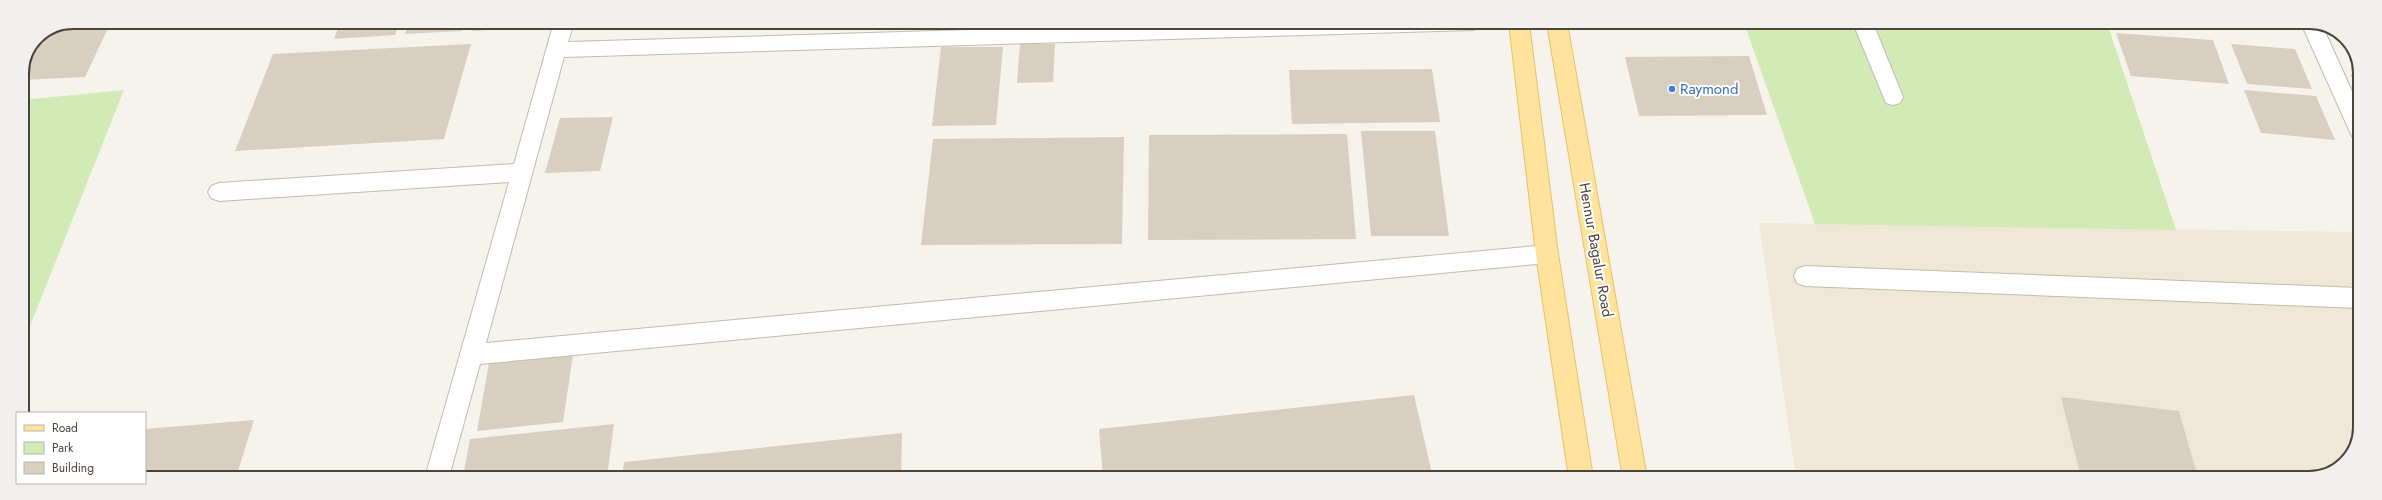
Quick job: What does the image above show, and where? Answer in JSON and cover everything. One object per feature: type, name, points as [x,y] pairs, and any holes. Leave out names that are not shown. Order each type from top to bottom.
[{"type":"main road","points":[[1520,29],[1547,254],[1580,471]]},
{"type":"main road","name":"Hennur Bagalur Road","points":[[1558,29],[1634,471]]},
{"type":"street","points":[[439,471],[562,29]]},
{"type":"street","points":[[556,50],[1269,29]]},
{"type":"street","points":[[1865,29],[1893,97]]},
{"type":"street","points":[[2314,30],[2353,116]]},
{"type":"street","points":[[219,192],[522,172]]},
{"type":"street","points":[[471,355],[1547,254]]},
{"type":"street","points":[[1805,276],[2353,298]]},
{"type":"shaded area","points":[[1759,223],[2353,232],[2353,427],[2350,444],[2344,454],[2326,468],[2309,471],[1795,471]]},
{"type":"green space","points":[[1746,29],[2109,29],[2176,230],[1815,224]]},
{"type":"green space","points":[[124,90],[29,328],[29,99]]},
{"type":"building","points":[[73,29],[108,29],[85,77],[29,80],[32,56],[42,42],[56,32]]},
{"type":"building","points":[[338,29],[397,29],[395,35],[334,39]]},
{"type":"building","points":[[407,29],[463,29],[462,31],[405,34]]},
{"type":"building","points":[[472,29],[505,29],[472,31]]},
{"type":"building","points":[[2116,33],[2213,40],[2229,84],[2131,76]]},
{"type":"building","points":[[471,44],[444,139],[235,151],[273,54]]},
{"type":"building","points":[[1020,44],[1055,44],[1053,82],[1017,83]]},
{"type":"building","points":[[2231,44],[2295,49],[2312,89],[2247,84]]},
{"type":"building","points":[[941,47],[1003,47],[996,125],[932,126]]},
{"type":"building","points":[[1749,56],[1767,115],[1639,116],[1625,57]]},
{"type":"building","points":[[1432,69],[1440,122],[1292,124],[1289,70]]},
{"type":"building","points":[[2244,90],[2316,96],[2335,140],[2261,133]]},
{"type":"building","points":[[613,117],[600,171],[545,173],[560,118]]},
{"type":"building","points":[[1361,131],[1435,131],[1449,236],[1371,236]]},
{"type":"building","points":[[1347,134],[1356,239],[1148,240],[1149,135]]},
{"type":"building","points":[[1124,137],[1122,244],[921,245],[933,139]]},
{"type":"building","points":[[573,355],[563,422],[477,431],[489,363]]},
{"type":"building","points":[[1414,395],[1431,471],[1102,471],[1099,429]]},
{"type":"building","points":[[2061,397],[2179,411],[2196,471],[2079,471]]},
{"type":"building","points":[[254,420],[238,471],[146,471],[146,429]]},
{"type":"building","points":[[614,424],[608,471],[464,471],[470,439]]},
{"type":"building","points":[[902,433],[901,471],[623,471],[624,462]]},
{"type":"place","name":"Raymond","points":[[1672,89]]}]
